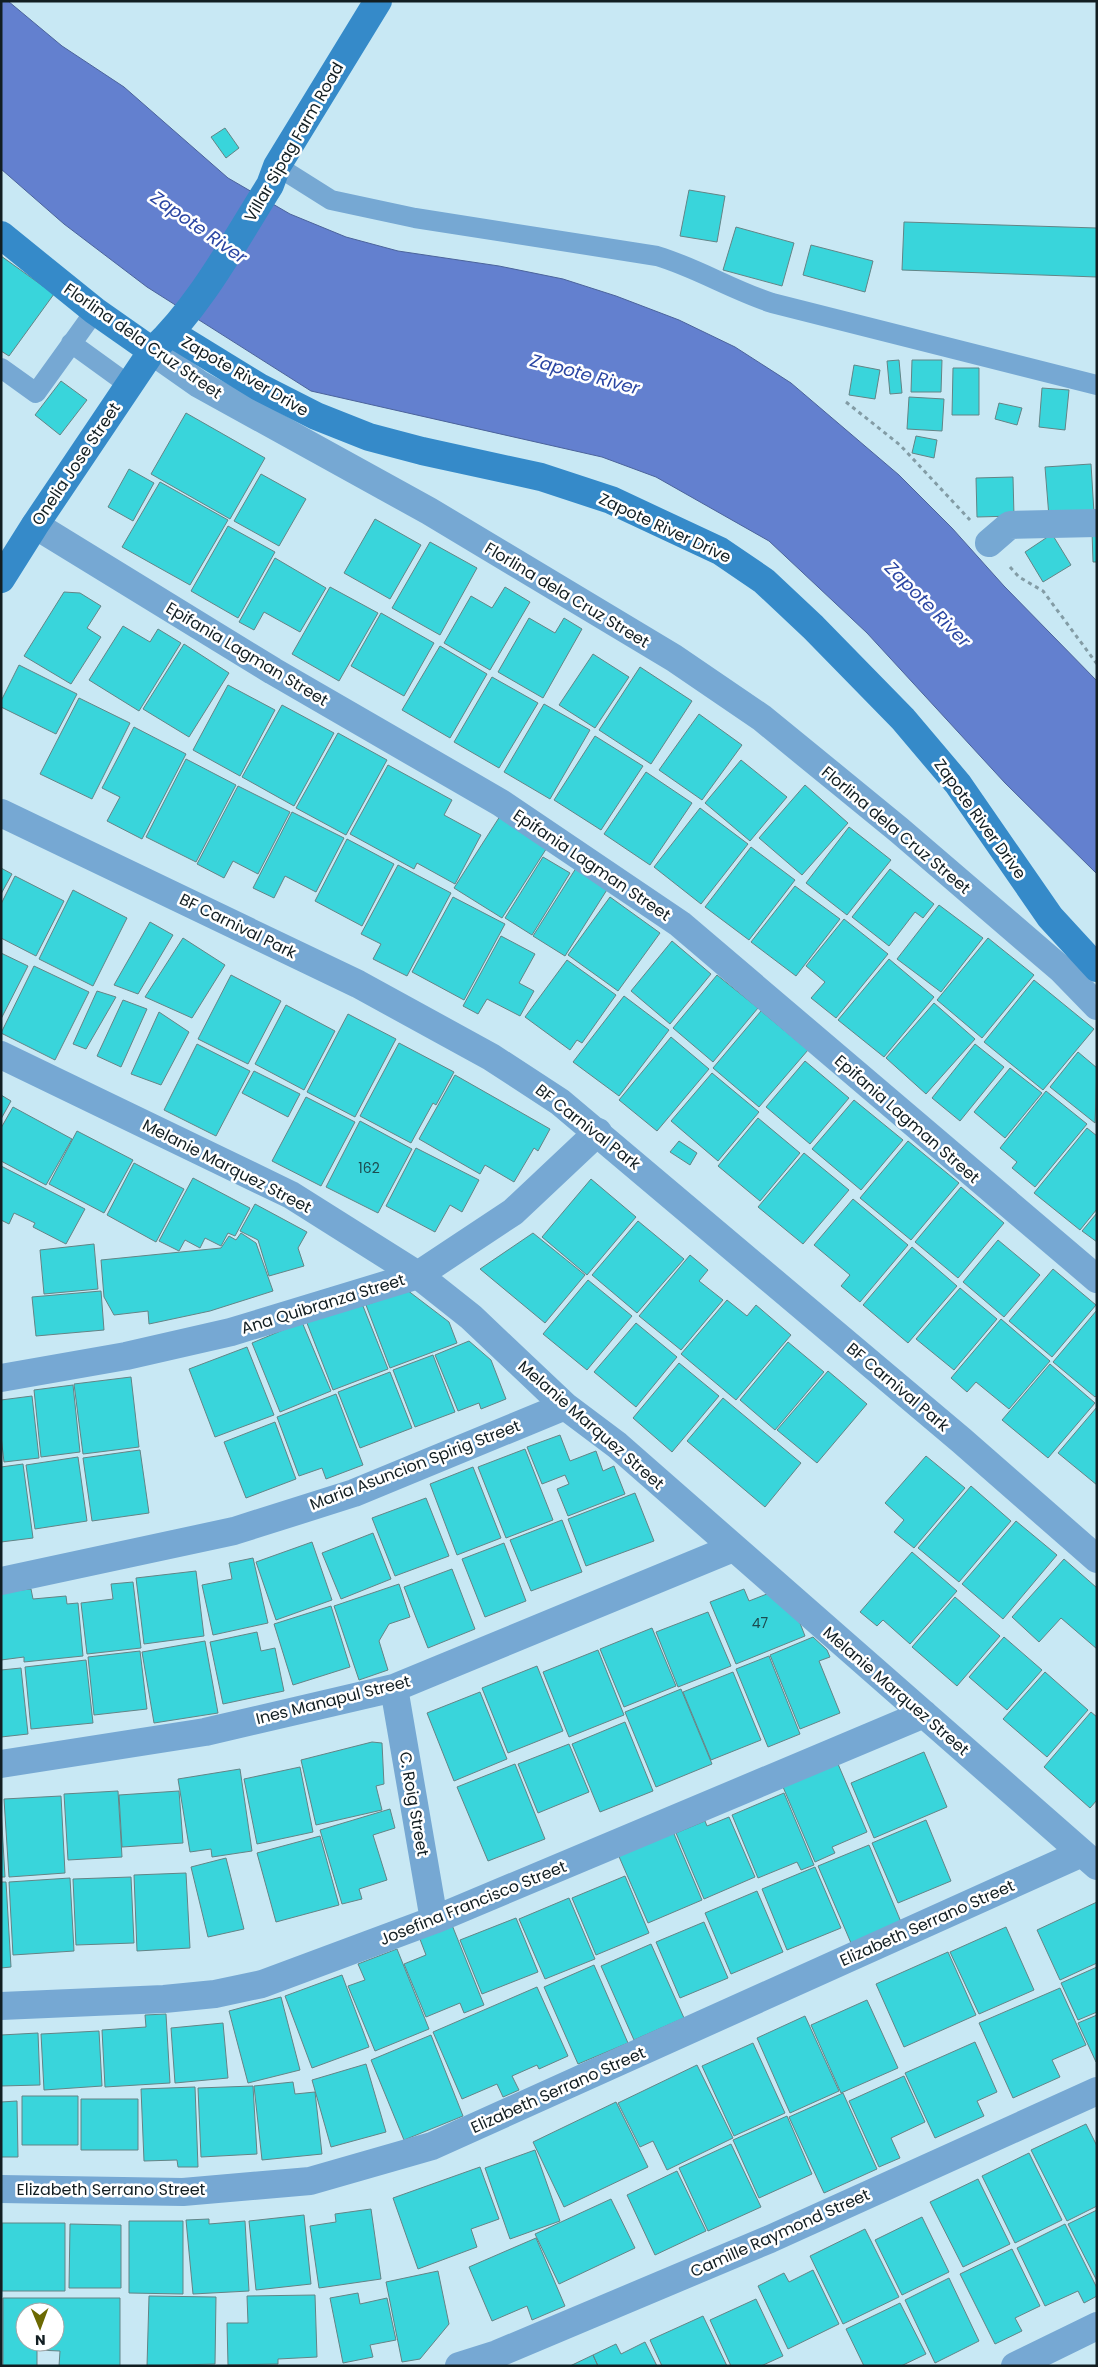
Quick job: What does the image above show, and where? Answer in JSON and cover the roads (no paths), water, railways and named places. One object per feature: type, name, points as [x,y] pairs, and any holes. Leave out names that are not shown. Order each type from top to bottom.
[{"type":"main road","name":"Villar Sipag Farm Road","points":[[162,342],[190,309],[274,175],[378,1]]},
{"type":"main road","name":"Florlina dela Cruz Street","points":[[1,235],[94,311],[162,342]]},
{"type":"main road","name":"Onelia Jose Street","points":[[1,579],[35,525],[129,386],[162,342]]},
{"type":"main road","name":"Zapote River Drive","points":[[162,342],[316,416],[368,437],[422,452],[541,477],[610,500],[720,551],[764,581],[813,627],[903,719],[958,784],[1050,917],[1097,968]]},
{"type":"street","name":"Florlina dela Cruz Street","points":[[162,342],[199,384],[429,511],[674,658],[762,718],[899,830],[1062,970],[1097,1006]]},
{"type":"street","points":[[989,543],[1010,524],[1097,522]]},
{"type":"street","name":"Epifania Lagman Street","points":[[35,525],[273,671],[500,803],[680,924],[1097,1279]]},
{"type":"street","name":"BF Carnival Park","points":[[1,812],[358,984],[491,1057],[560,1102],[598,1132],[1097,1559]]},
{"type":"street","name":"Melanie Marquez Street","points":[[1,1055],[291,1195],[418,1276],[470,1317],[565,1406],[617,1445],[1089,1860]]},
{"type":"street","name":"Ana Quibranza Street","points":[[2,1374],[126,1356],[231,1332],[418,1276],[513,1212],[598,1132]]},
{"type":"street","name":"Maria Asuncion Spirig Street","points":[[1,1581],[234,1532],[354,1493],[565,1406]]},
{"type":"street","name":"Ines Manapul Street","points":[[1,1764],[205,1732],[394,1688],[733,1548]]},
{"type":"street","name":"C. Roig Street","points":[[394,1688],[434,1920]]},
{"type":"street","name":"Josefina Francisco Street","points":[[1,2006],[164,1999],[215,1994],[262,1984],[434,1920],[924,1714]]},
{"type":"street","name":"Elizabeth Serrano Street","points":[[1,2189],[183,2192],[310,2181],[432,2146],[1089,1860]]},
{"type":"street","name":"Camille Raymond Street","points":[[459,2366],[497,2354],[770,2239],[1097,2091]]},
{"type":"street","points":[[1015,2366],[1097,2326]]},
{"type":"lane","points":[[274,175],[331,200],[415,218],[580,242],[657,256],[677,262],[748,295],[772,303],[1097,385]]},
{"type":"lane","points":[[1,368],[36,393],[94,311]]},
{"type":"lane","points":[[71,343],[129,386]]},
{"type":"water","name":"Zapote River","points":[[1,1],[8,1],[62,46],[124,87],[228,178],[290,214],[346,237],[398,251],[499,266],[563,279],[616,296],[679,320],[735,347],[791,383],[899,475],[1097,681],[1097,874],[1005,783],[867,633],[769,541],[656,477],[602,457],[311,391],[147,287],[64,224],[1,169]]}]
